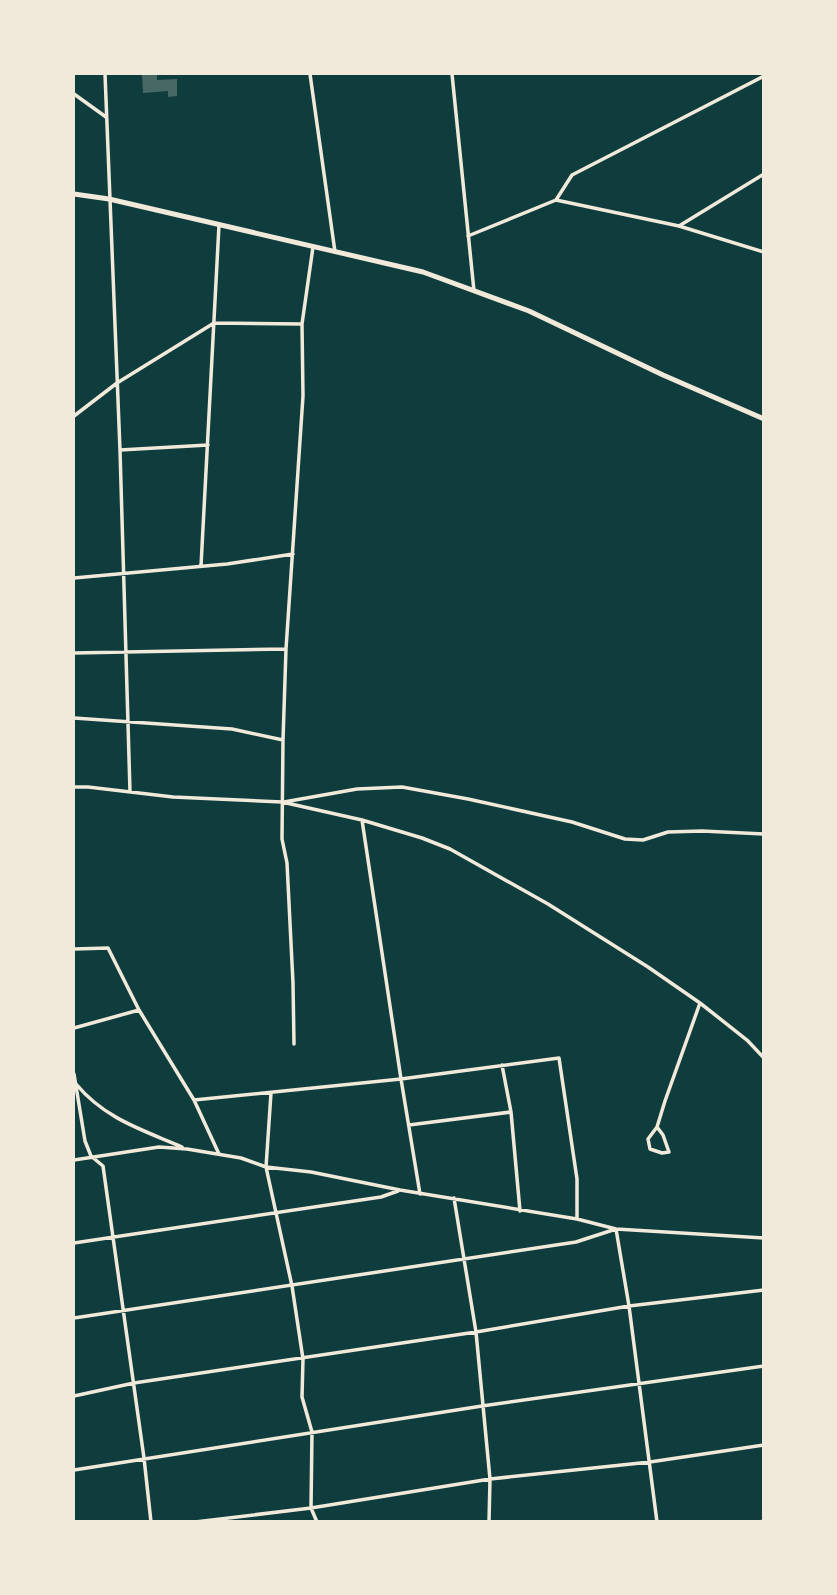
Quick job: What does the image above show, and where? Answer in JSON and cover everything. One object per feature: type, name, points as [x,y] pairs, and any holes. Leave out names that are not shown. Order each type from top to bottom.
[{"type":"main road","points":[[74,194],[109,199],[423,272],[529,312],[764,419]]},
{"type":"street","points":[[105,74],[130,792]]},
{"type":"street","points":[[310,74],[335,252]]},
{"type":"street","points":[[452,74],[474,291]]},
{"type":"street","points":[[468,236],[556,200],[572,176],[763,76]]},
{"type":"street","points":[[74,94],[106,117]]},
{"type":"street","points":[[679,226],[764,174]]},
{"type":"street","points":[[556,200],[679,226],[764,252]]},
{"type":"street","points":[[201,566],[219,225]]},
{"type":"street","points":[[294,1044],[287,863],[282,839],[283,740],[286,649],[303,396],[302,324],[313,247]]},
{"type":"street","points":[[74,416],[117,383],[215,323],[302,324]]},
{"type":"street","points":[[120,450],[208,445]]},
{"type":"street","points":[[74,578],[227,564],[293,554]]},
{"type":"street","points":[[74,653],[286,649]]},
{"type":"street","points":[[74,718],[232,729],[283,740]]},
{"type":"street","points":[[74,787],[173,797],[282,802],[362,820],[422,838],[450,849],[586,928],[700,1003],[747,1040],[764,1058]]},
{"type":"street","points":[[282,802],[357,789],[402,787],[572,822],[625,839],[643,840],[668,832],[764,834]]},
{"type":"street","points":[[362,820],[420,1194]]},
{"type":"street","points":[[74,949],[107,948],[139,1010],[194,1100],[219,1154]]},
{"type":"street","points":[[657,1127],[669,1152],[650,1149],[648,1139],[657,1127],[700,1003]]},
{"type":"street","points":[[74,1028],[139,1010]]},
{"type":"street","points":[[194,1100],[401,1079],[559,1058],[577,1179],[577,1219]]},
{"type":"street","points":[[502,1065],[511,1112],[520,1211]]},
{"type":"street","points":[[74,1074],[85,1141],[91,1156],[103,1166],[151,1521]]},
{"type":"street","points":[[75,1082],[84,1094],[126,1124],[187,1149]]},
{"type":"street","points":[[271,1093],[266,1167],[292,1286],[303,1359],[302,1397],[312,1432],[311,1508],[317,1521]]},
{"type":"street","points":[[408,1125],[511,1112]]},
{"type":"street","points":[[74,1160],[159,1147],[187,1149],[241,1158],[266,1167],[310,1172],[400,1191],[577,1219],[616,1229],[764,1238]]},
{"type":"street","points":[[74,1243],[381,1197],[400,1191]]},
{"type":"street","points":[[454,1198],[476,1332],[490,1479],[489,1521]]},
{"type":"street","points":[[74,1318],[576,1242],[616,1229]]},
{"type":"street","points":[[616,1229],[629,1306],[657,1521]]},
{"type":"street","points":[[74,1396],[134,1383],[303,1359],[629,1306],[764,1290]]},
{"type":"street","points":[[74,1470],[482,1406],[764,1366]]},
{"type":"street","points":[[195,1521],[311,1508],[490,1479],[650,1462],[764,1444]]},
{"type":"building","points":[[142,74],[157,74],[157,80],[177,79],[177,96],[168,97],[168,91],[143,93]]}]
